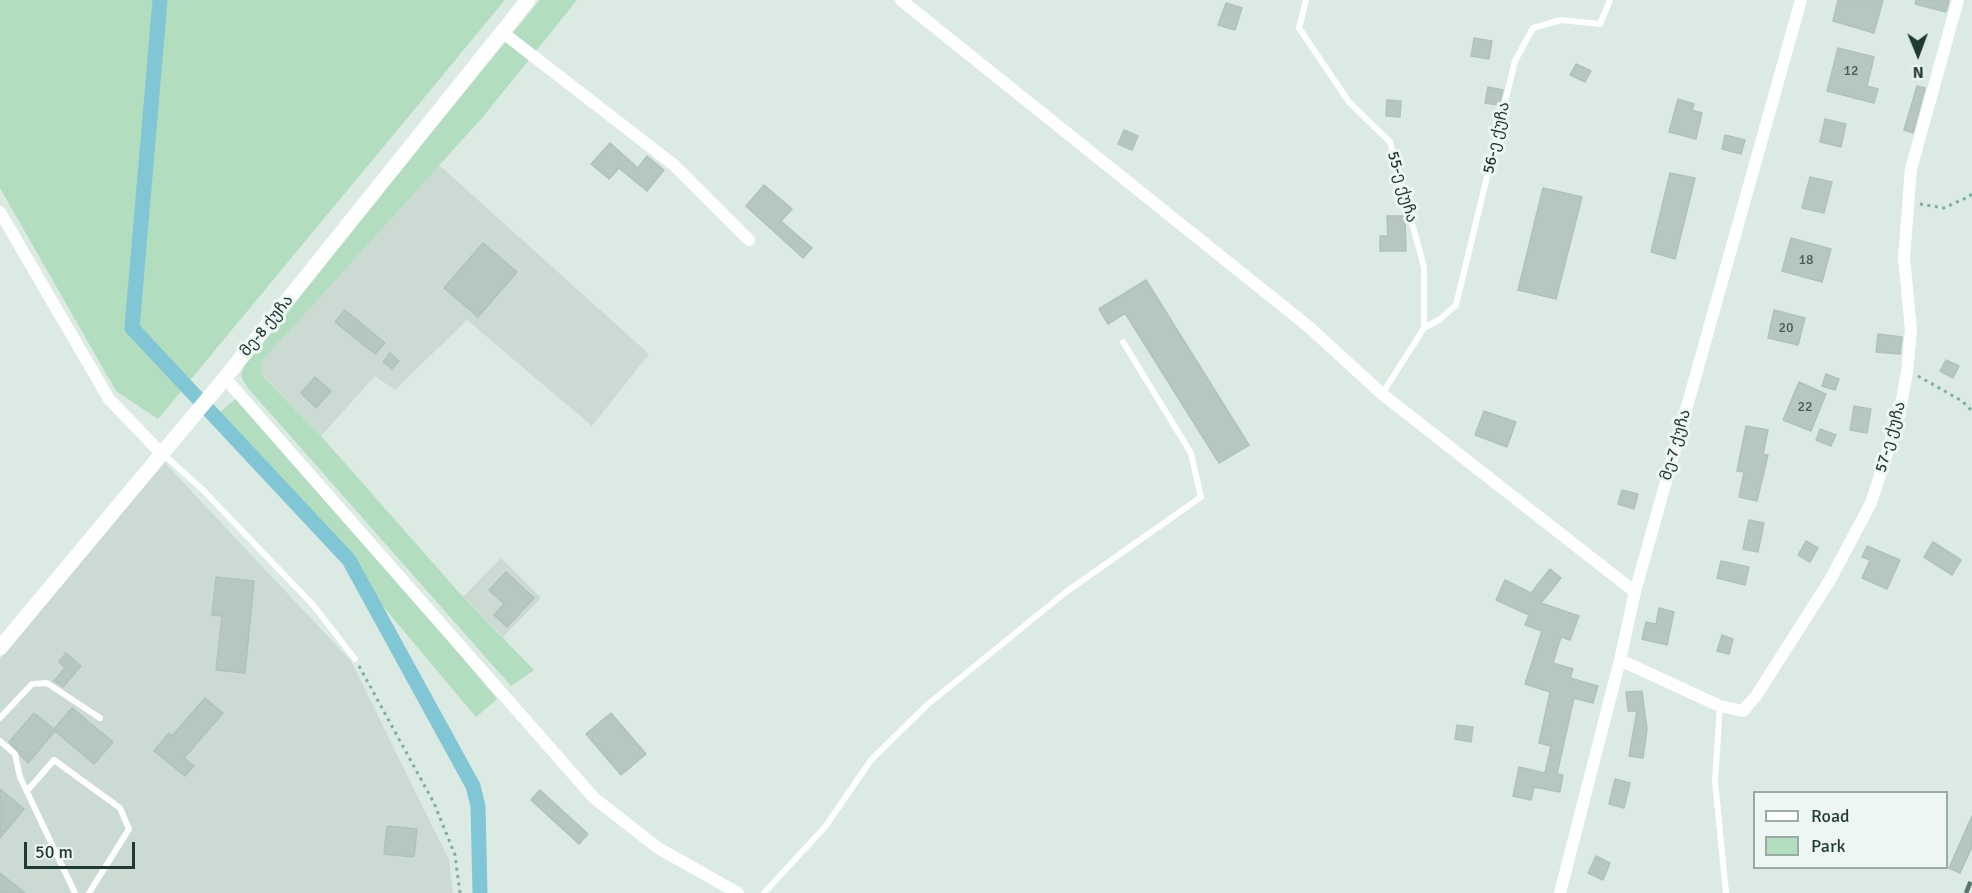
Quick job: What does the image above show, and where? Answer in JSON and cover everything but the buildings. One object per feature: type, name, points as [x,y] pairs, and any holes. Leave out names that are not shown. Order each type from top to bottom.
[{"type":"street","name":"მე-8 ქუჩა","points":[[0,648],[160,452],[225,378],[528,0]]},
{"type":"street","points":[[901,0],[1309,327],[1382,394],[1635,592]]},
{"type":"street","name":"მე-7 ქუჩა","points":[[1560,893],[1620,660],[1635,592],[1801,0]]},
{"type":"street","name":"57-ე ქუჩა","points":[[1620,660],[1720,706],[1743,711],[1756,696],[1830,580],[1871,503],[1899,416],[1907,372],[1911,330],[1904,258],[1911,169],[1958,0]]},
{"type":"street","points":[[502,32],[674,165],[749,240]]},
{"type":"street","points":[[0,212],[109,399],[160,452]]},
{"type":"street","points":[[225,378],[594,798],[658,848],[738,893]]},
{"type":"lane","name":"55-ე ქუჩა","points":[[1306,0],[1299,28],[1348,102],[1390,142],[1424,267],[1424,328]]},
{"type":"lane","name":"56-ე ქუჩა","points":[[1424,328],[1439,320],[1456,305],[1515,61],[1533,28],[1562,21],[1600,24],[1610,0]]},
{"type":"lane","points":[[1382,394],[1424,328]]},
{"type":"lane","points":[[764,893],[825,827],[871,760],[927,705],[1066,592],[1201,497],[1191,453],[1123,342]]},
{"type":"lane","points":[[160,452],[204,490],[313,605],[355,659]]},
{"type":"lane","points":[[0,718],[32,684],[47,683],[100,718]]},
{"type":"lane","points":[[1720,706],[1715,781],[1726,893]]},
{"type":"lane","points":[[0,741],[15,754],[20,777],[75,893]]},
{"type":"lane","points":[[27,790],[54,760],[120,808],[129,829],[89,893]]},
{"type":"path","points":[[1909,203],[1944,208],[1970,196],[1972,191]]},
{"type":"path","points":[[1907,372],[1923,377],[1962,401],[1972,411]]},
{"type":"path","points":[[355,659],[434,803],[455,855],[460,893]]},
{"type":"shaded area","points":[[438,164],[649,354],[592,426],[467,320],[395,390],[375,376],[321,436],[262,374],[261,362]]},
{"type":"shaded area","points":[[164,462],[351,661],[449,860],[453,893],[0,893],[0,659]]},
{"type":"shaded area","points":[[501,558],[541,598],[503,637],[463,597]]},
{"type":"green space","points":[[0,0],[505,0],[158,419],[116,391],[0,188]]},
{"type":"green space","points":[[540,0],[577,0],[482,118],[261,362],[262,375],[321,436],[463,597],[534,670],[511,686],[247,387],[241,376],[245,360]]},
{"type":"green space","points":[[241,394],[497,699],[476,717],[220,412]]},
{"type":"waterway","points":[[160,0],[132,328],[349,560],[473,786],[478,806],[480,893]]},
{"type":"railway","points":[[1966,893],[1972,878]]}]
